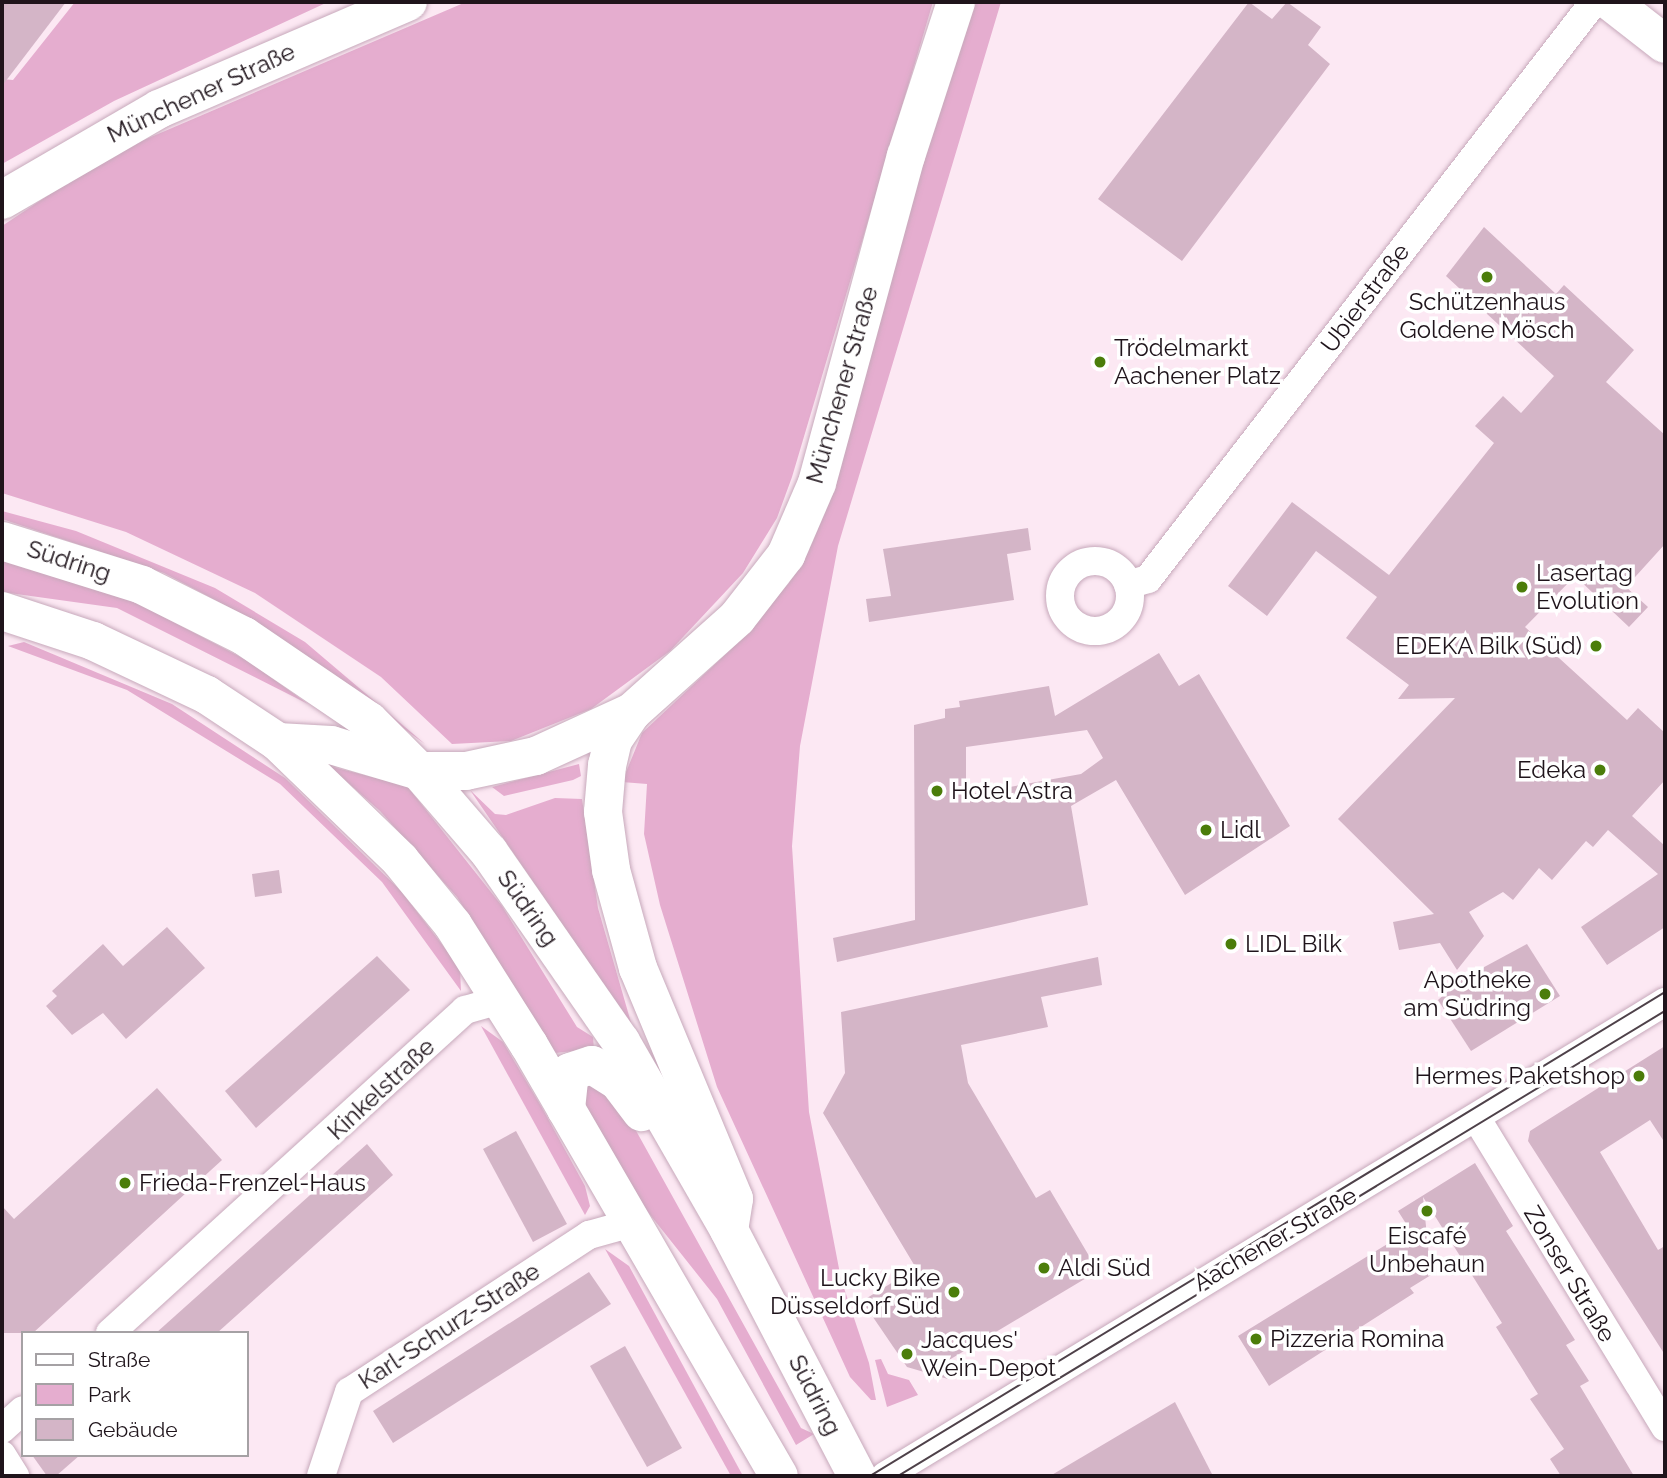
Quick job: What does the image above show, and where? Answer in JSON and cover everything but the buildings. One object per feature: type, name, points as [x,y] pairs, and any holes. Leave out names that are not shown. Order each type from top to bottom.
[{"type":"main road","name":"Münchener Straße","points":[[2,200],[159,109],[408,2]]},
{"type":"main road","name":"Münchener Straße","points":[[632,712],[737,618],[776,571],[800,527],[956,2]]},
{"type":"main road","points":[[1611,2],[1665,44]]},
{"type":"main road","name":"Südring","points":[[2,541],[142,584],[244,636],[369,722],[419,771],[489,852],[621,1042],[704,1194],[729,1230],[857,1476]]},
{"type":"main road","points":[[2,611],[155,667],[278,742],[400,860],[501,1000],[566,1109],[629,1224],[779,1476]]},
{"type":"main road","points":[[278,742],[331,745],[419,771],[467,771],[536,756],[632,712]]},
{"type":"main road","points":[[632,712],[613,740],[607,765],[603,812],[611,870],[638,968],[734,1199],[729,1230]]},
{"type":"main road","points":[[566,1109],[570,1072],[592,1065],[606,1071],[704,1194]]},
{"type":"street","name":"Ubierstraße","points":[[1128,585],[1148,579],[1594,2]]},
{"type":"street","name":"Kinkelstraße","points":[[112,1331],[465,1010],[501,1000]]},
{"type":"street","name":"Aachener Straße","points":[[885,1476],[1477,1119],[1665,1002]]},
{"type":"street","name":"Zonser Straße","points":[[1477,1119],[1665,1427]]},
{"type":"street","name":"Karl-Schurz-Straße","points":[[321,1476],[349,1392],[589,1235],[629,1224]]},
{"type":"street","points":[[2,1429],[21,1412]]},
{"type":"street","points":[[2,1455],[15,1476]]},
{"type":"green space","points":[[75,2],[328,2],[114,101],[2,164],[2,79],[13,80]]},
{"type":"green space","points":[[466,2],[933,2],[792,477],[777,518],[743,573],[670,651],[591,709],[511,741],[452,744],[381,677],[255,593],[126,532],[2,493],[2,226],[109,155]]},
{"type":"green space","points":[[971,2],[1001,2],[838,546],[800,746],[792,846],[809,1112],[841,1279],[869,1363],[876,1400],[871,1400],[850,1377],[717,1087],[660,905],[644,834],[647,784],[622,782],[642,733],[728,652],[789,583]]},
{"type":"green space","points":[[2,511],[76,531],[215,588],[305,642],[425,744],[255,621],[164,573],[2,519]]},
{"type":"green space","points":[[2,559],[137,603],[248,661],[308,704],[117,608],[2,592]]},
{"type":"green space","points":[[24,642],[172,704],[285,778],[401,891],[460,968],[461,991],[382,882],[280,784],[127,690],[8,646]]},
{"type":"green space","points":[[579,764],[581,776],[573,780],[504,796],[492,787]]},
{"type":"green space","points":[[329,766],[407,786],[502,906],[577,1027],[593,1037],[594,1049],[555,1053],[457,897],[380,811]]},
{"type":"green space","points":[[470,790],[495,814],[506,815],[555,798],[582,799],[598,908],[632,1026]]},
{"type":"green space","points":[[481,1026],[503,1042],[541,1106],[585,1186],[590,1206],[585,1215]]},
{"type":"green space","points":[[589,1084],[614,1091],[801,1428],[814,1434],[796,1445],[717,1299],[632,1192],[587,1114],[583,1090]]},
{"type":"green space","points":[[605,1249],[629,1266],[743,1476],[731,1476]]},
{"type":"green space","points":[[881,1359],[888,1374],[909,1380],[918,1395],[887,1407],[875,1360]]},
{"type":"tram line","points":[[870,1476],[1665,992]]},
{"type":"tram line","points":[[898,1476],[1665,1011]]},
{"type":"place","name":"Schützenhaus Goldene Mösch","points":[[1487,277]]},
{"type":"place","name":"Trödelmarkt Aachener Platz","points":[[1100,362]]},
{"type":"place","name":"Lasertag Evolution","points":[[1522,587]]},
{"type":"place","name":"EDEKA Bilk (Süd)","points":[[1596,646]]},
{"type":"place","name":"Edeka","points":[[1600,770]]},
{"type":"place","name":"Hotel Astra","points":[[937,791]]},
{"type":"place","name":"Lidl","points":[[1206,830]]},
{"type":"place","name":"LIDL Bilk","points":[[1231,944]]},
{"type":"place","name":"Apotheke am Südring","points":[[1545,994]]},
{"type":"place","name":"Hermes Paketshop","points":[[1639,1076]]},
{"type":"place","name":"Frieda-Frenzel-Haus","points":[[125,1183]]},
{"type":"place","name":"Eiscafé Unbehaun","points":[[1427,1211]]},
{"type":"place","name":"Aldi Süd","points":[[1044,1268]]},
{"type":"place","name":"Lucky Bike Düsseldorf Süd","points":[[954,1292]]},
{"type":"place","name":"Pizzeria Romina","points":[[1256,1339]]},
{"type":"place","name":"Jacques' Wein-Depot","points":[[907,1354]]}]
